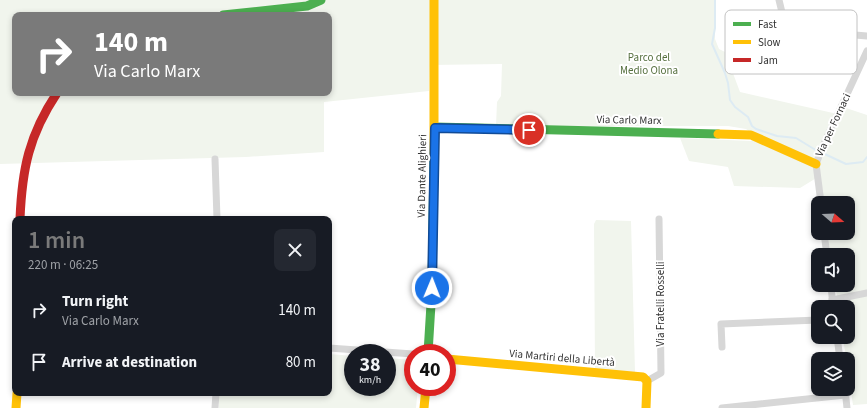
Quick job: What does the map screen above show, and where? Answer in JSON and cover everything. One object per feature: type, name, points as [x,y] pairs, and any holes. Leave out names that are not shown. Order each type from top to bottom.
[{"type":"street","points":[[251,12],[307,6],[321,0]]},
{"type":"street","name":"Via Dante Alighieri","points":[[429,344],[432,288],[435,128],[434,0]]},
{"type":"street","points":[[779,0],[781,10]]},
{"type":"street","points":[[857,35],[867,36]]},
{"type":"street","name":"Via per Fornaci","points":[[857,73],[867,51]]},
{"type":"street","name":"Via per Fornaci","points":[[820,196],[817,160],[856,74]]},
{"type":"street","points":[[20,216],[22,180],[29,147],[39,123],[55,96]]},
{"type":"street","name":"Via Carlo Marx","points":[[435,128],[751,135],[817,160]]},
{"type":"street","points":[[215,159],[217,216]]},
{"type":"street","name":"Via Fratelli Rosselli","points":[[647,381],[660,373],[659,219]]},
{"type":"street","points":[[843,300],[867,293]]},
{"type":"street","points":[[722,347],[721,324],[811,320]]},
{"type":"street","points":[[332,348],[404,353]]},
{"type":"street","name":"Via Martiri della Libertà","points":[[456,360],[643,377],[647,381]]},
{"type":"street","points":[[646,408],[647,381]]},
{"type":"street","points":[[16,396],[16,408]]},
{"type":"street","points":[[215,408],[216,396]]},
{"type":"street","points":[[424,408],[425,396]]},
{"type":"street","points":[[722,408],[814,396]]},
{"type":"street","points":[[846,396],[847,408]]},
{"type":"green space","name":"Parco del Medio Olona","points":[[0,0],[715,0],[715,39],[719,49],[725,52],[725,74],[733,74],[740,92],[842,115],[846,108],[867,115],[867,404],[853,405],[852,396],[855,396],[855,352],[845,352],[844,344],[855,344],[855,300],[838,300],[836,292],[855,292],[855,248],[830,248],[828,240],[855,240],[855,196],[822,196],[818,177],[800,188],[734,186],[728,167],[689,161],[680,138],[751,141],[755,136],[746,129],[728,126],[496,126],[497,102],[501,96],[502,64],[430,65],[429,91],[324,102],[324,152],[246,157],[0,164]]},
{"type":"green space","points":[[596,220],[631,221],[635,372],[595,370],[594,224]]},
{"type":"green space","points":[[332,354],[344,355],[344,396],[396,396],[396,359],[404,359],[404,396],[417,396],[416,408],[219,408],[219,396],[332,396]]},
{"type":"waterway","points":[[715,0],[715,28],[712,44],[725,73]]},
{"type":"waterway","points":[[725,74],[730,100],[735,107],[748,117],[752,126],[756,129],[777,136],[796,138],[814,149],[846,164],[863,162],[867,157]]},
{"type":"traffic: fast","points":[[251,12],[307,6],[321,0]]},
{"type":"traffic: fast","points":[[435,127],[718,134]]},
{"type":"traffic: fast","points":[[429,344],[432,288],[434,160]]},
{"type":"traffic: slow","points":[[434,0],[434,160]]},
{"type":"traffic: slow","points":[[718,134],[751,135],[816,164]]},
{"type":"traffic: slow","points":[[456,360],[643,377],[647,381],[646,408]]},
{"type":"traffic: slow","points":[[16,408],[17,396]]},
{"type":"traffic: slow","points":[[424,408],[425,396]]},
{"type":"traffic: jam","points":[[20,216],[25,168],[29,153],[40,123],[55,96]]},
{"type":"route","points":[[432,288],[435,128],[529,130]]}]
